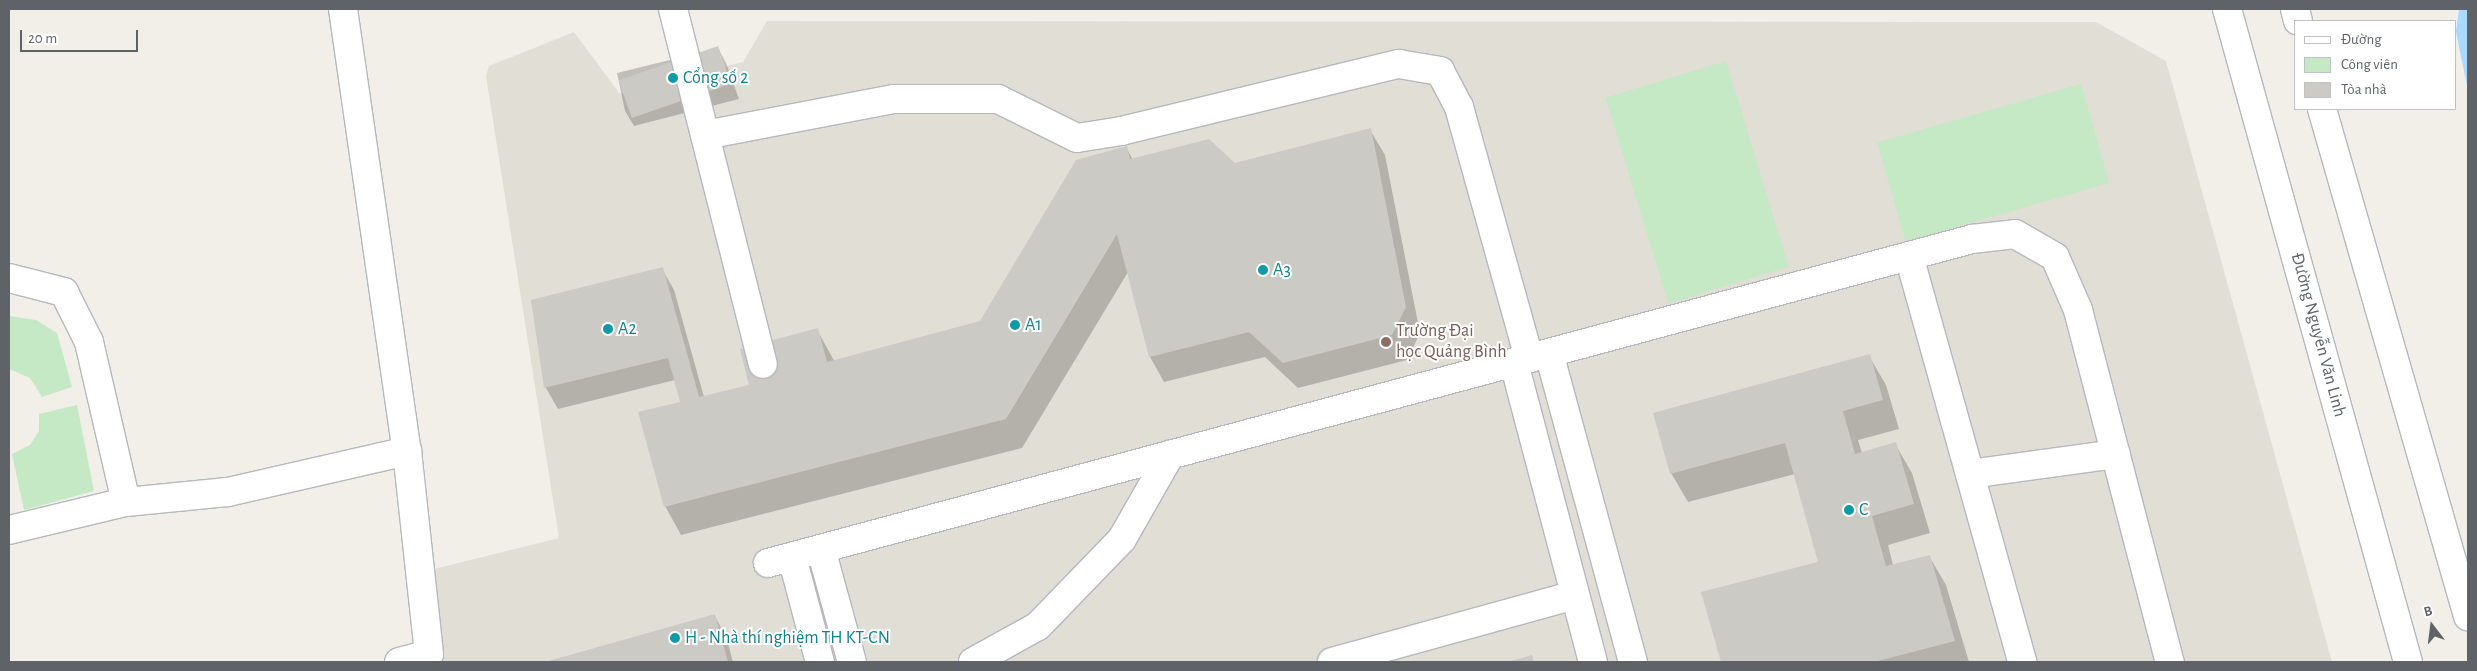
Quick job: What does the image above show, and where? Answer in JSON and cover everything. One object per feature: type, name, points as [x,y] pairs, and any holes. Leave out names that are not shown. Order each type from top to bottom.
[{"type":"street","points":[[343,9],[407,451],[429,654],[399,662]]},
{"type":"street","points":[[673,9],[763,364]]},
{"type":"street","name":"Đường Nguyễn Văn Linh","points":[[2227,9],[2408,662]]},
{"type":"street","points":[[705,135],[894,99],[998,99],[1077,138],[1121,130],[1400,64],[1440,71],[1460,107],[1531,358],[1633,662]]},
{"type":"street","points":[[2322,110],[2468,616]]},
{"type":"street","points":[[820,662],[780,560],[1972,239],[2015,234],[2055,257],[2078,310],[2170,662]]},
{"type":"street","points":[[1909,256],[2022,662]]},
{"type":"street","points":[[9,278],[64,292],[89,342],[126,502]]},
{"type":"street","points":[[1531,358],[1575,595],[1593,662]]},
{"type":"street","points":[[9,530],[126,502],[228,492],[407,451]]},
{"type":"street","points":[[1970,474],[2116,454]]},
{"type":"street","points":[[980,661],[1038,626],[1122,539],[1170,455]]},
{"type":"street","points":[[821,549],[852,662]]},
{"type":"street","points":[[1342,661],[1575,595]]},
{"type":"shaded area","name":"Trường Đại học Quảng Bình","points":[[767,21],[2096,22],[2166,61],[2332,662],[443,662],[434,569],[559,538],[486,76],[489,66],[574,32],[620,94],[743,62]]},
{"type":"green space","points":[[1726,61],[1789,267],[1668,303],[1606,98]]},
{"type":"green space","points":[[2081,84],[2109,183],[1906,241],[1877,142]]},
{"type":"green space","points":[[9,316],[36,320],[57,333],[72,387],[42,397],[30,378],[9,369]]},
{"type":"green space","points":[[77,405],[94,491],[24,510],[12,454],[30,445],[39,431],[39,414]]},
{"type":"water","points":[[2459,9],[2468,9],[2468,90],[2457,37]]},
{"type":"building","name":"Cổng số 2","points":[[718,46],[731,84],[632,118],[619,80]]},
{"type":"building","points":[[1371,128],[1406,307],[1392,335],[1283,363],[1249,332],[1149,357],[1117,234],[1006,419],[664,507],[638,412],[680,402],[668,358],[544,388],[531,300],[663,267],[699,397],[749,385],[740,349],[818,328],[827,362],[980,321],[1076,160],[1127,146],[1130,159],[1209,139],[1235,163]]},
{"type":"building","name":"C","points":[[1870,354],[1883,400],[1843,411],[1855,454],[1896,442],[1914,504],[1872,516],[1886,566],[1930,555],[1955,641],[1874,662],[1721,662],[1701,592],[1818,562],[1785,443],[1670,474],[1653,413]]},
{"type":"building","name":"H - Nhà thí nghiệm TH KT-CN","points":[[715,614],[728,662],[545,662]]},
{"type":"building","points":[[1532,655],[1534,662],[1507,662]]},
{"type":"place","name":"Cổng số 2","points":[[673,78]]},
{"type":"place","name":"A3","points":[[1263,270]]},
{"type":"place","name":"A1","points":[[1015,325]]},
{"type":"place","name":"A2","points":[[608,329]]},
{"type":"place","name":"Trường Đại học Quảng Bình","points":[[1386,342]]},
{"type":"place","name":"C","points":[[1849,510]]},
{"type":"place","name":"H - Nhà thí nghiệm TH KT-CN","points":[[675,638]]}]
